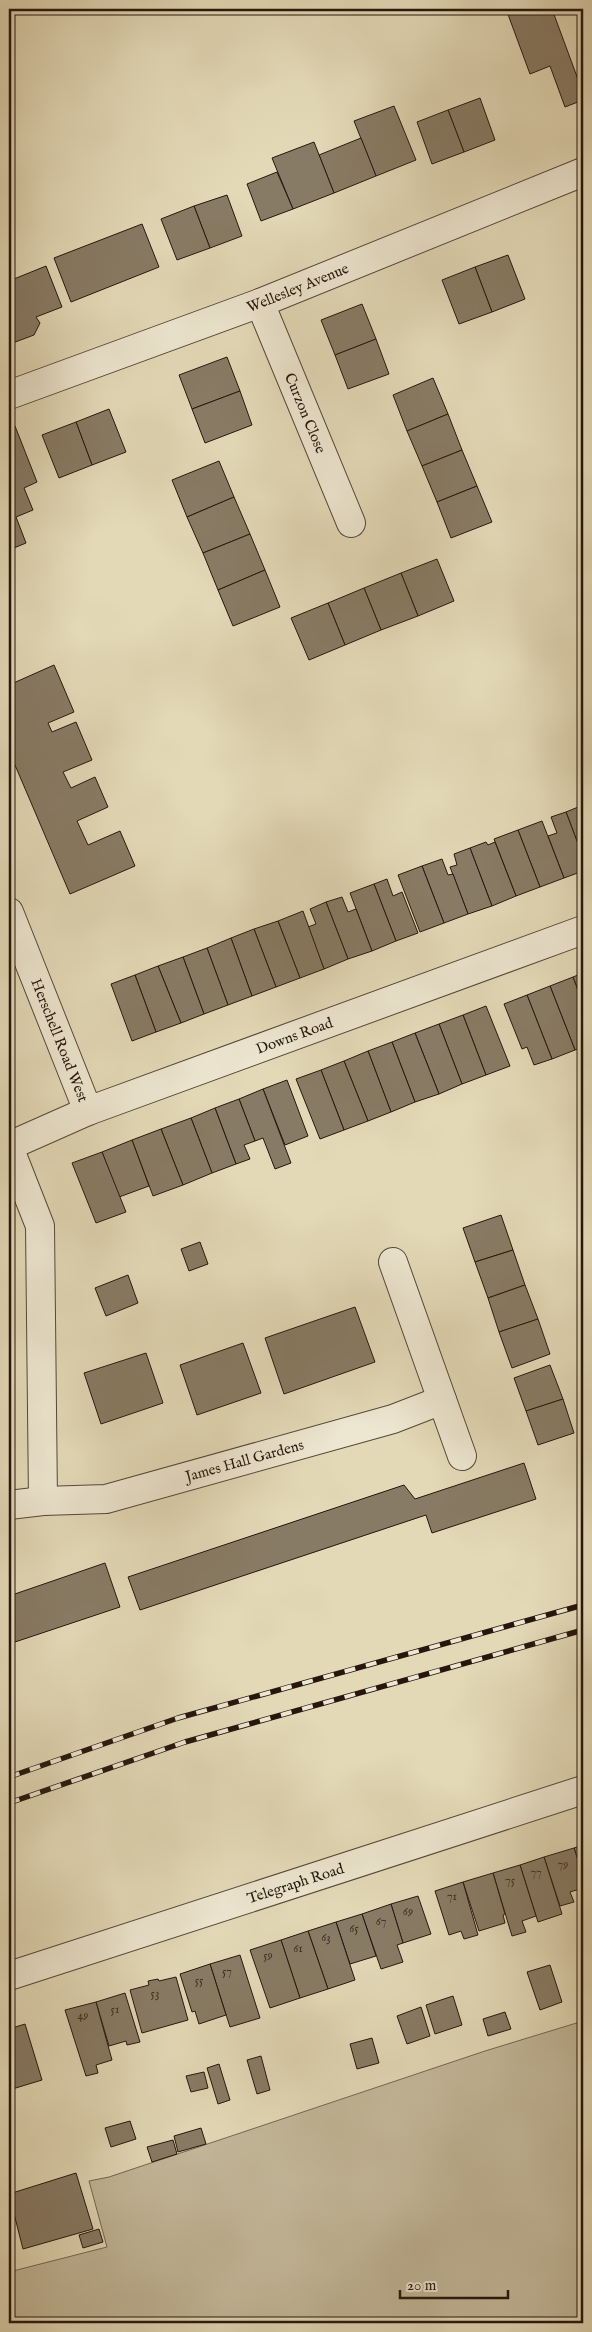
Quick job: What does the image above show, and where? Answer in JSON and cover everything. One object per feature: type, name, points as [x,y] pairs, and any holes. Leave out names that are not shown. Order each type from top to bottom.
[{"type":"street","name":"Wellesley Avenue","points":[[9,396],[260,303],[583,172]]},
{"type":"street","name":"Curzon Close","points":[[260,303],[350,523]]},
{"type":"street","name":"Herschell Road West","points":[[9,912],[88,1110]]},
{"type":"street","name":"Downs Road","points":[[9,1146],[88,1110],[583,930]]},
{"type":"street","points":[[9,1146],[40,1226],[43,1501]]},
{"type":"street","points":[[393,1262],[462,1456]]},
{"type":"street","name":"James Hall Gardens","points":[[9,1505],[43,1501],[106,1499],[393,1419],[442,1400]]},
{"type":"street","name":"Telegraph Road","points":[[9,1976],[583,1790]]},
{"type":"shaded area","points":[[583,2021],[583,2323],[9,2323],[9,2272],[107,2247],[89,2181],[109,2177],[485,2051]]},
{"type":"building","points":[[506,9],[552,9],[583,93],[583,100],[565,107],[550,66],[530,74]]},
{"type":"building","points":[[480,98],[495,140],[464,152],[448,110]]},
{"type":"building","points":[[394,106],[416,160],[376,176],[354,121]]},
{"type":"building","points":[[448,110],[464,152],[432,164],[417,122]]},
{"type":"building","points":[[361,138],[376,176],[334,193],[319,155]]},
{"type":"building","points":[[314,142],[334,193],[293,209],[272,158]]},
{"type":"building","points":[[277,172],[293,209],[261,221],[247,184]]},
{"type":"building","points":[[227,195],[242,236],[210,248],[194,206]]},
{"type":"building","points":[[194,206],[210,248],[177,260],[161,219]]},
{"type":"building","points":[[142,224],[159,267],[71,302],[54,258]]},
{"type":"building","points":[[508,255],[525,299],[492,312],[475,267]]},
{"type":"building","points":[[46,266],[62,307],[36,317],[40,323],[34,335],[10,344],[9,281]]},
{"type":"building","points":[[475,267],[492,312],[459,324],[442,280]]},
{"type":"building","points":[[362,304],[376,339],[335,355],[321,320]]},
{"type":"building","points":[[376,339],[389,374],[348,389],[335,355]]},
{"type":"building","points":[[227,357],[240,391],[192,409],[179,375]]},
{"type":"building","points":[[433,378],[448,414],[407,431],[393,395]]},
{"type":"building","points":[[240,391],[252,425],[205,443],[192,409]]},
{"type":"building","points":[[109,409],[126,452],[92,465],[76,422]]},
{"type":"building","points":[[448,414],[462,450],[422,466],[407,431]]},
{"type":"building","points":[[76,422],[92,465],[59,478],[42,435]]},
{"type":"building","points":[[15,426],[37,482],[24,488],[33,510],[16,517],[26,543],[9,550],[9,429]]},
{"type":"building","points":[[462,450],[477,486],[437,502],[422,466]]},
{"type":"building","points":[[219,461],[234,497],[187,517],[172,480]]},
{"type":"building","points":[[477,486],[492,522],[451,538],[437,502]]},
{"type":"building","points":[[234,497],[250,534],[203,553],[187,517]]},
{"type":"building","points":[[250,534],[265,570],[218,590],[203,553]]},
{"type":"building","points":[[437,559],[454,601],[418,616],[401,573]]},
{"type":"building","points":[[265,570],[280,607],[233,626],[218,590]]},
{"type":"building","points":[[401,573],[418,616],[381,630],[364,588]]},
{"type":"building","points":[[364,588],[381,630],[345,645],[328,603]]},
{"type":"building","points":[[328,603],[345,645],[309,660],[291,618]]},
{"type":"building","points":[[54,665],[74,712],[48,723],[52,732],[76,722],[92,760],[63,772],[71,788],[95,777],[108,807],[77,821],[88,845],[120,831],[135,866],[70,894],[9,751],[9,685]]},
{"type":"building","points":[[583,805],[583,857],[566,812]]},
{"type":"building","points":[[566,812],[583,857],[583,871],[564,878],[548,836],[557,833],[551,817]]},
{"type":"building","points":[[542,821],[564,878],[540,887],[518,830]]},
{"type":"building","points":[[518,830],[540,887],[516,896],[494,839]]},
{"type":"building","points":[[486,842],[488,845],[495,842],[516,896],[492,906],[470,848]]},
{"type":"building","points":[[470,848],[492,906],[468,914],[450,867],[457,865],[454,854]]},
{"type":"building","points":[[442,859],[448,875],[453,874],[468,914],[444,923],[422,866]]},
{"type":"building","points":[[422,866],[444,923],[420,932],[398,875]]},
{"type":"building","points":[[387,879],[393,896],[402,892],[418,933],[396,941],[374,884]]},
{"type":"building","points":[[374,884],[396,941],[372,951],[350,893]]},
{"type":"building","points":[[342,897],[348,912],[356,909],[372,951],[348,959],[326,902]]},
{"type":"building","points":[[326,902],[348,959],[324,969],[308,927],[316,924],[310,909]]},
{"type":"building","points":[[303,911],[324,969],[300,978],[278,921]]},
{"type":"building","points":[[278,921],[300,978],[276,987],[254,929]]},
{"type":"building","points":[[254,929],[276,987],[252,996],[231,938]]},
{"type":"building","points":[[231,938],[252,996],[228,1005],[207,948]]},
{"type":"building","points":[[207,948],[228,1005],[204,1014],[183,957]]},
{"type":"building","points":[[183,957],[204,1014],[181,1023],[158,966]]},
{"type":"building","points":[[158,966],[181,1023],[156,1032],[135,975]]},
{"type":"building","points":[[583,973],[583,1004],[573,977]]},
{"type":"building","points":[[135,975],[156,1032],[132,1041],[111,984]]},
{"type":"building","points":[[573,977],[583,1004],[583,1047],[575,1050],[550,986]]},
{"type":"building","points":[[550,986],[575,1050],[552,1059],[527,995]]},
{"type":"building","points":[[527,995],[552,1059],[534,1065],[527,1047],[522,1049],[504,1004]]},
{"type":"building","points":[[486,1006],[510,1066],[486,1075],[463,1015]]},
{"type":"building","points":[[463,1015],[486,1075],[462,1084],[439,1024]]},
{"type":"building","points":[[439,1024],[462,1084],[439,1094],[415,1033]]},
{"type":"building","points":[[415,1033],[439,1094],[415,1102],[392,1042]]},
{"type":"building","points":[[392,1042],[415,1102],[391,1112],[368,1051]]},
{"type":"building","points":[[368,1051],[391,1112],[368,1121],[344,1061]]},
{"type":"building","points":[[344,1061],[368,1121],[344,1130],[321,1070]]},
{"type":"building","points":[[321,1070],[344,1130],[320,1139],[296,1079]]},
{"type":"building","points":[[287,1080],[308,1136],[285,1145],[263,1089]]},
{"type":"building","points":[[263,1089],[291,1163],[275,1169],[263,1138],[255,1141],[239,1099]]},
{"type":"building","points":[[239,1099],[255,1141],[244,1145],[250,1159],[236,1164],[215,1108]]},
{"type":"building","points":[[215,1108],[236,1164],[212,1173],[191,1118]]},
{"type":"building","points":[[191,1118],[212,1173],[183,1185],[161,1129]]},
{"type":"building","points":[[161,1129],[183,1185],[153,1196],[132,1140]]},
{"type":"building","points":[[132,1140],[149,1186],[119,1197],[102,1152]]},
{"type":"building","points":[[102,1152],[126,1212],[96,1223],[72,1163]]},
{"type":"building","points":[[501,1215],[513,1250],[475,1262],[463,1228]]},
{"type":"building","points":[[200,1242],[208,1264],[189,1271],[181,1249]]},
{"type":"building","points":[[513,1250],[525,1285],[488,1298],[475,1262]]},
{"type":"building","points":[[128,1275],[138,1303],[106,1316],[95,1288]]},
{"type":"building","points":[[525,1285],[538,1319],[499,1332],[488,1298]]},
{"type":"building","points":[[355,1307],[375,1362],[284,1394],[265,1338]]},
{"type":"building","points":[[538,1319],[550,1354],[512,1368],[499,1332]]},
{"type":"building","points":[[243,1343],[261,1393],[197,1415],[180,1365]]},
{"type":"building","points":[[146,1353],[163,1403],[101,1424],[84,1373]]},
{"type":"building","points":[[550,1365],[563,1399],[526,1411],[514,1378]]},
{"type":"building","points":[[563,1399],[574,1433],[538,1445],[526,1411]]},
{"type":"building","points":[[524,1463],[536,1499],[432,1533],[426,1515],[140,1610],[128,1577],[404,1485],[415,1499]]},
{"type":"building","points":[[105,1563],[120,1607],[9,1644],[9,1596]]},
{"type":"building","points":[[583,1845],[583,1876],[574,1848]]},
{"type":"building","points":[[574,1848],[583,1876],[583,1888],[570,1892],[574,1902],[560,1906],[544,1857]]},
{"type":"building","points":[[544,1857],[562,1914],[538,1922],[520,1865]]},
{"type":"building","points":[[520,1865],[536,1916],[522,1921],[526,1932],[512,1936],[493,1873]]},
{"type":"building","points":[[493,1873],[505,1914],[503,1915],[505,1923],[479,1931],[463,1882]]},
{"type":"building","points":[[463,1882],[478,1935],[464,1939],[461,1931],[449,1935],[435,1891]]},
{"type":"building","points":[[418,1896],[431,1934],[403,1943],[391,1904]]},
{"type":"building","points":[[391,1904],[403,1943],[397,1945],[403,1962],[381,1969],[362,1914]]},
{"type":"building","points":[[362,1914],[376,1956],[350,1964],[336,1922]]},
{"type":"building","points":[[336,1922],[355,1980],[328,1989],[308,1931]]},
{"type":"building","points":[[308,1931],[328,1989],[300,1998],[281,1940]]},
{"type":"building","points":[[281,1940],[300,1998],[270,2008],[250,1950]]},
{"type":"building","points":[[240,1955],[260,2018],[230,2027],[210,1964]]},
{"type":"building","points":[[210,1964],[226,2015],[199,2024],[195,2011],[192,2012],[180,1974]]},
{"type":"building","points":[[550,1965],[562,2002],[540,2010],[527,1972]]},
{"type":"building","points":[[176,1977],[188,2020],[142,2033],[130,1990],[149,1985],[148,1981],[158,1979],[159,1981]]},
{"type":"building","points":[[125,1993],[140,2042],[127,2045],[126,2041],[109,2046],[96,2002]]},
{"type":"building","points":[[453,1996],[462,2025],[435,2034],[426,2005]]},
{"type":"building","points":[[96,2002],[112,2060],[96,2065],[98,2073],[86,2076],[65,2010]]},
{"type":"building","points":[[421,2007],[430,2036],[407,2044],[397,2016]]},
{"type":"building","points":[[505,2012],[511,2029],[488,2036],[483,2019]]},
{"type":"building","points":[[25,2024],[42,2080],[9,2090],[9,2029]]},
{"type":"building","points":[[372,2038],[379,2063],[357,2069],[350,2044]]},
{"type":"building","points":[[261,2056],[270,2090],[257,2094],[247,2060]]},
{"type":"building","points":[[219,2064],[230,2100],[218,2104],[207,2068]]},
{"type":"building","points":[[204,2072],[208,2088],[191,2092],[186,2076]]},
{"type":"building","points":[[130,2121],[136,2139],[111,2147],[105,2128]]},
{"type":"building","points":[[201,2128],[206,2144],[178,2152],[174,2136]]},
{"type":"building","points":[[173,2140],[177,2154],[152,2162],[147,2147]]},
{"type":"building","points":[[76,2173],[93,2229],[23,2249],[9,2194]]},
{"type":"building","points":[[99,2229],[103,2242],[83,2248],[79,2235]]},
{"type":"railway","points":[[9,1777],[178,1718],[583,1605]]},
{"type":"railway","points":[[9,1803],[185,1742],[583,1630]]}]
